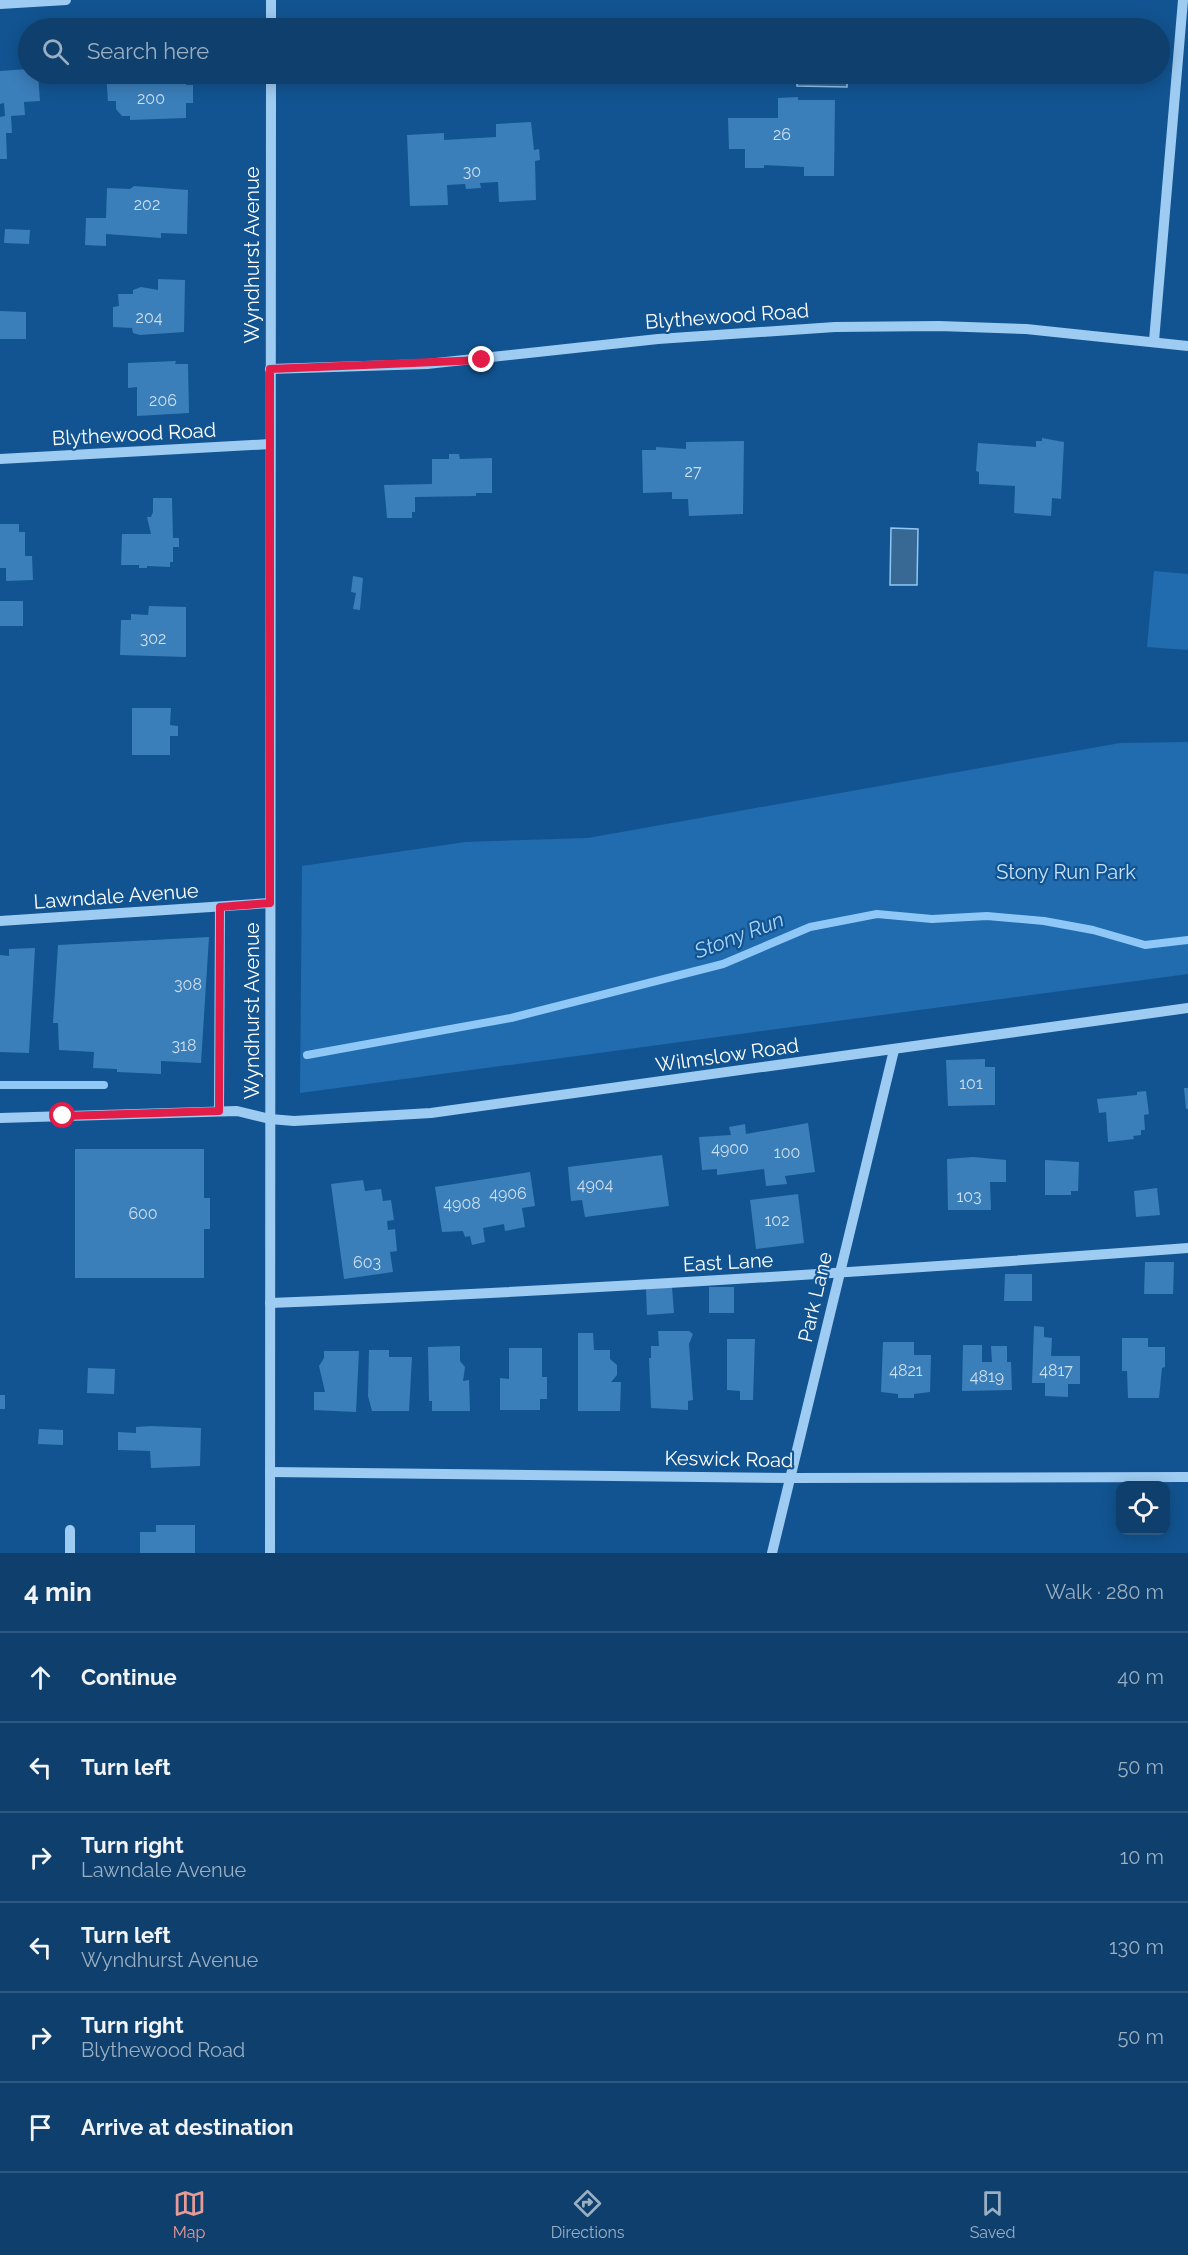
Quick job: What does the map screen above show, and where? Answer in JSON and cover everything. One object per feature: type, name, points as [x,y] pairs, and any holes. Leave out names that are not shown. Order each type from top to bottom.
[{"type":"street","points":[[0,4],[66,0]]},
{"type":"street","points":[[271,0],[271,18]]},
{"type":"street","points":[[1155,341],[1183,0]]},
{"type":"street","name":"Wyndhurst Avenue","points":[[270,84],[270,1553]]},
{"type":"street","name":"Blythewood Road","points":[[270,369],[438,363],[658,339],[835,327],[981,326],[1155,341],[1188,346]]},
{"type":"street","name":"Blythewood Road","points":[[0,459],[270,444]]},
{"type":"street","name":"Lawndale Avenue","points":[[0,921],[270,903]]},
{"type":"street","points":[[219,1111],[220,907]]},
{"type":"street","name":"Wilmslow Road","points":[[0,1118],[237,1111],[270,1119],[314,1121],[431,1113],[1188,1008]]},
{"type":"street","name":"Park Lane","points":[[772,1553],[894,1050]]},
{"type":"street","name":"East Lane","points":[[270,1303],[468,1295],[838,1274],[1188,1248]]},
{"type":"street","name":"Keswick Road","points":[[270,1472],[792,1478],[1188,1477]]},
{"type":"street","points":[[69,1530],[70,1553]]},
{"type":"green space","points":[[1154,571],[1188,574],[1188,650],[1147,647]]},
{"type":"green space","name":"Stony Run Park","points":[[1188,742],[1188,974],[300,1093],[302,866],[465,842],[588,838],[1120,743]]},
{"type":"shaded area","points":[[797,84],[847,84],[847,87],[797,86]]},
{"type":"shaded area","points":[[891,528],[918,529],[917,585],[890,585]]},
{"type":"building","points":[[18,70],[18,84],[39,84],[40,101],[24,102],[25,115],[11,116],[12,133],[6,133],[7,159],[0,159],[0,117],[5,116],[4,103],[0,104],[0,71]]},
{"type":"building","points":[[107,84],[193,85],[193,103],[186,103],[186,118],[130,120],[130,116],[122,116],[116,109],[116,101],[108,101]]},
{"type":"building","points":[[798,97],[798,100],[835,100],[834,176],[804,176],[804,167],[764,165],[764,168],[745,168],[745,149],[729,149],[728,118],[778,118],[778,98]]},
{"type":"building","points":[[531,122],[534,150],[539,149],[540,160],[535,161],[536,200],[499,202],[498,182],[480,183],[481,188],[466,189],[465,184],[447,185],[448,205],[410,206],[407,135],[444,133],[444,140],[496,137],[496,124]]},
{"type":"building","points":[[134,186],[188,190],[187,234],[161,233],[161,238],[106,234],[106,246],[85,245],[86,218],[106,218],[107,188],[130,189]]},
{"type":"building","points":[[5,229],[30,230],[29,244],[4,243]]},
{"type":"building","points":[[158,279],[185,280],[184,332],[140,335],[133,333],[132,328],[113,327],[113,307],[119,306],[118,294],[133,294],[133,290],[141,287],[158,290]]},
{"type":"building","points":[[0,311],[26,312],[26,339],[0,339]]},
{"type":"building","points":[[176,361],[175,364],[188,364],[189,413],[137,416],[137,387],[128,388],[128,363]]},
{"type":"building","points":[[1042,438],[1064,442],[1061,499],[1052,498],[1051,516],[1014,513],[1015,486],[979,484],[979,472],[976,471],[978,443],[1036,447],[1036,441],[1042,441]]},
{"type":"building","points":[[744,441],[743,514],[689,516],[688,499],[672,499],[672,492],[643,493],[642,450],[656,450],[656,447],[686,449],[686,442]]},
{"type":"building","points":[[449,454],[459,454],[460,459],[492,458],[492,493],[476,493],[476,496],[415,497],[415,512],[412,512],[412,518],[387,518],[384,485],[432,484],[432,459],[449,459]]},
{"type":"building","points":[[153,498],[172,498],[173,538],[179,538],[179,547],[173,547],[173,562],[170,562],[170,567],[139,568],[139,565],[121,565],[122,534],[151,534],[147,517],[151,517],[153,512]]},
{"type":"building","points":[[0,524],[19,524],[19,532],[25,532],[25,556],[32,556],[33,580],[6,581],[6,568],[0,568]]},
{"type":"building","points":[[353,576],[363,578],[360,610],[353,609],[356,593],[351,592]]},
{"type":"building","points":[[0,601],[23,601],[23,626],[0,626]]},
{"type":"building","points":[[149,606],[186,607],[186,657],[120,655],[121,620],[131,620],[131,614],[148,615]]},
{"type":"building","points":[[132,708],[171,708],[170,725],[178,726],[178,736],[170,736],[170,755],[132,755]]},
{"type":"building","points":[[209,937],[201,1063],[161,1061],[161,1074],[117,1072],[117,1069],[93,1068],[94,1052],[59,1050],[58,1023],[53,1023],[58,945]]},
{"type":"building","points":[[35,948],[29,1053],[0,1052],[0,955],[9,956],[9,949]]},
{"type":"building","points":[[985,1059],[985,1067],[995,1067],[995,1105],[948,1106],[946,1060]]},
{"type":"building","points":[[1184,1088],[1188,1088],[1188,1109],[1186,1109]]},
{"type":"building","points":[[1146,1091],[1149,1114],[1144,1115],[1145,1130],[1141,1130],[1141,1135],[1133,1136],[1134,1139],[1108,1142],[1106,1112],[1099,1113],[1097,1099],[1137,1095],[1137,1092]]},
{"type":"building","points":[[808,1123],[815,1172],[785,1176],[787,1184],[766,1186],[764,1169],[717,1175],[717,1169],[702,1170],[699,1137],[731,1135],[729,1127],[745,1124],[746,1134]]},
{"type":"building","points":[[75,1149],[204,1149],[204,1198],[210,1198],[210,1229],[204,1229],[204,1278],[75,1278]]},
{"type":"building","points":[[662,1155],[669,1206],[585,1217],[582,1200],[571,1201],[568,1167]]},
{"type":"building","points":[[973,1157],[1006,1160],[1006,1182],[990,1182],[991,1210],[948,1210],[947,1159]]},
{"type":"building","points":[[1045,1160],[1079,1162],[1078,1191],[1071,1191],[1071,1195],[1045,1195]]},
{"type":"building","points":[[530,1172],[535,1206],[522,1208],[525,1227],[505,1231],[504,1224],[483,1228],[485,1242],[472,1245],[470,1236],[465,1237],[463,1231],[442,1232],[435,1187]]},
{"type":"building","points":[[363,1180],[365,1191],[381,1189],[383,1201],[391,1200],[394,1220],[387,1221],[388,1230],[395,1229],[397,1251],[390,1252],[393,1272],[344,1279],[331,1184]]},
{"type":"building","points":[[1157,1188],[1160,1215],[1136,1217],[1134,1191]]},
{"type":"building","points":[[798,1194],[804,1243],[756,1249],[750,1200]]},
{"type":"building","points":[[1145,1262],[1174,1262],[1173,1294],[1144,1294]]},
{"type":"building","points":[[1005,1274],[1032,1274],[1032,1301],[1004,1301]]},
{"type":"building","points":[[672,1287],[674,1313],[647,1315],[646,1289]]},
{"type":"building","points":[[709,1287],[734,1287],[734,1313],[709,1313]]},
{"type":"building","points":[[1034,1326],[1044,1327],[1044,1337],[1052,1338],[1051,1356],[1080,1356],[1080,1384],[1068,1384],[1068,1397],[1045,1396],[1045,1383],[1032,1383]]},
{"type":"building","points":[[658,1331],[689,1331],[693,1334],[689,1344],[693,1400],[688,1401],[688,1410],[651,1408],[649,1358],[651,1358],[651,1346],[659,1346]]},
{"type":"building","points":[[578,1333],[593,1333],[594,1350],[610,1350],[610,1359],[617,1365],[617,1375],[611,1382],[621,1382],[620,1411],[578,1411]]},
{"type":"building","points":[[1122,1338],[1148,1338],[1148,1347],[1165,1347],[1165,1367],[1162,1368],[1159,1398],[1128,1398],[1127,1371],[1122,1371]]},
{"type":"building","points":[[727,1339],[755,1339],[753,1400],[740,1400],[740,1391],[727,1390]]},
{"type":"building","points":[[883,1342],[914,1342],[914,1355],[931,1355],[930,1392],[914,1394],[914,1398],[898,1398],[898,1394],[881,1392]]},
{"type":"building","points":[[963,1345],[982,1345],[982,1362],[992,1362],[991,1346],[1007,1346],[1007,1362],[1011,1362],[1012,1390],[962,1391]]},
{"type":"building","points":[[460,1346],[460,1361],[465,1367],[463,1381],[469,1380],[470,1411],[432,1411],[432,1401],[429,1401],[428,1347]]},
{"type":"building","points":[[509,1348],[542,1348],[542,1377],[547,1377],[547,1399],[540,1399],[540,1410],[500,1410],[500,1378],[509,1379]]},
{"type":"building","points":[[369,1350],[389,1350],[389,1357],[412,1357],[409,1411],[372,1411],[368,1396]]},
{"type":"building","points":[[324,1351],[359,1351],[356,1412],[314,1410],[314,1392],[325,1392],[319,1366],[324,1358]]},
{"type":"building","points":[[88,1368],[115,1369],[114,1394],[87,1393]]},
{"type":"building","points":[[0,1395],[5,1395],[5,1409],[0,1409]]},
{"type":"building","points":[[136,1427],[201,1428],[200,1466],[151,1468],[150,1451],[118,1450],[118,1432],[136,1433]]},
{"type":"building","points":[[39,1429],[63,1430],[63,1445],[38,1444]]},
{"type":"building","points":[[156,1525],[195,1525],[195,1553],[140,1553],[140,1532],[156,1532]]},
{"type":"waterway","name":"Stony Run","points":[[307,1055],[511,1018],[723,964],[810,927],[877,914],[932,919],[987,916],[1044,921],[1093,930],[1145,945],[1188,940]]},
{"type":"waterway","name":"Stony Run","points":[[0,1085],[104,1085]]},
{"type":"route","points":[[63,1116],[219,1111],[220,907],[270,903],[270,369],[482,360]]}]
